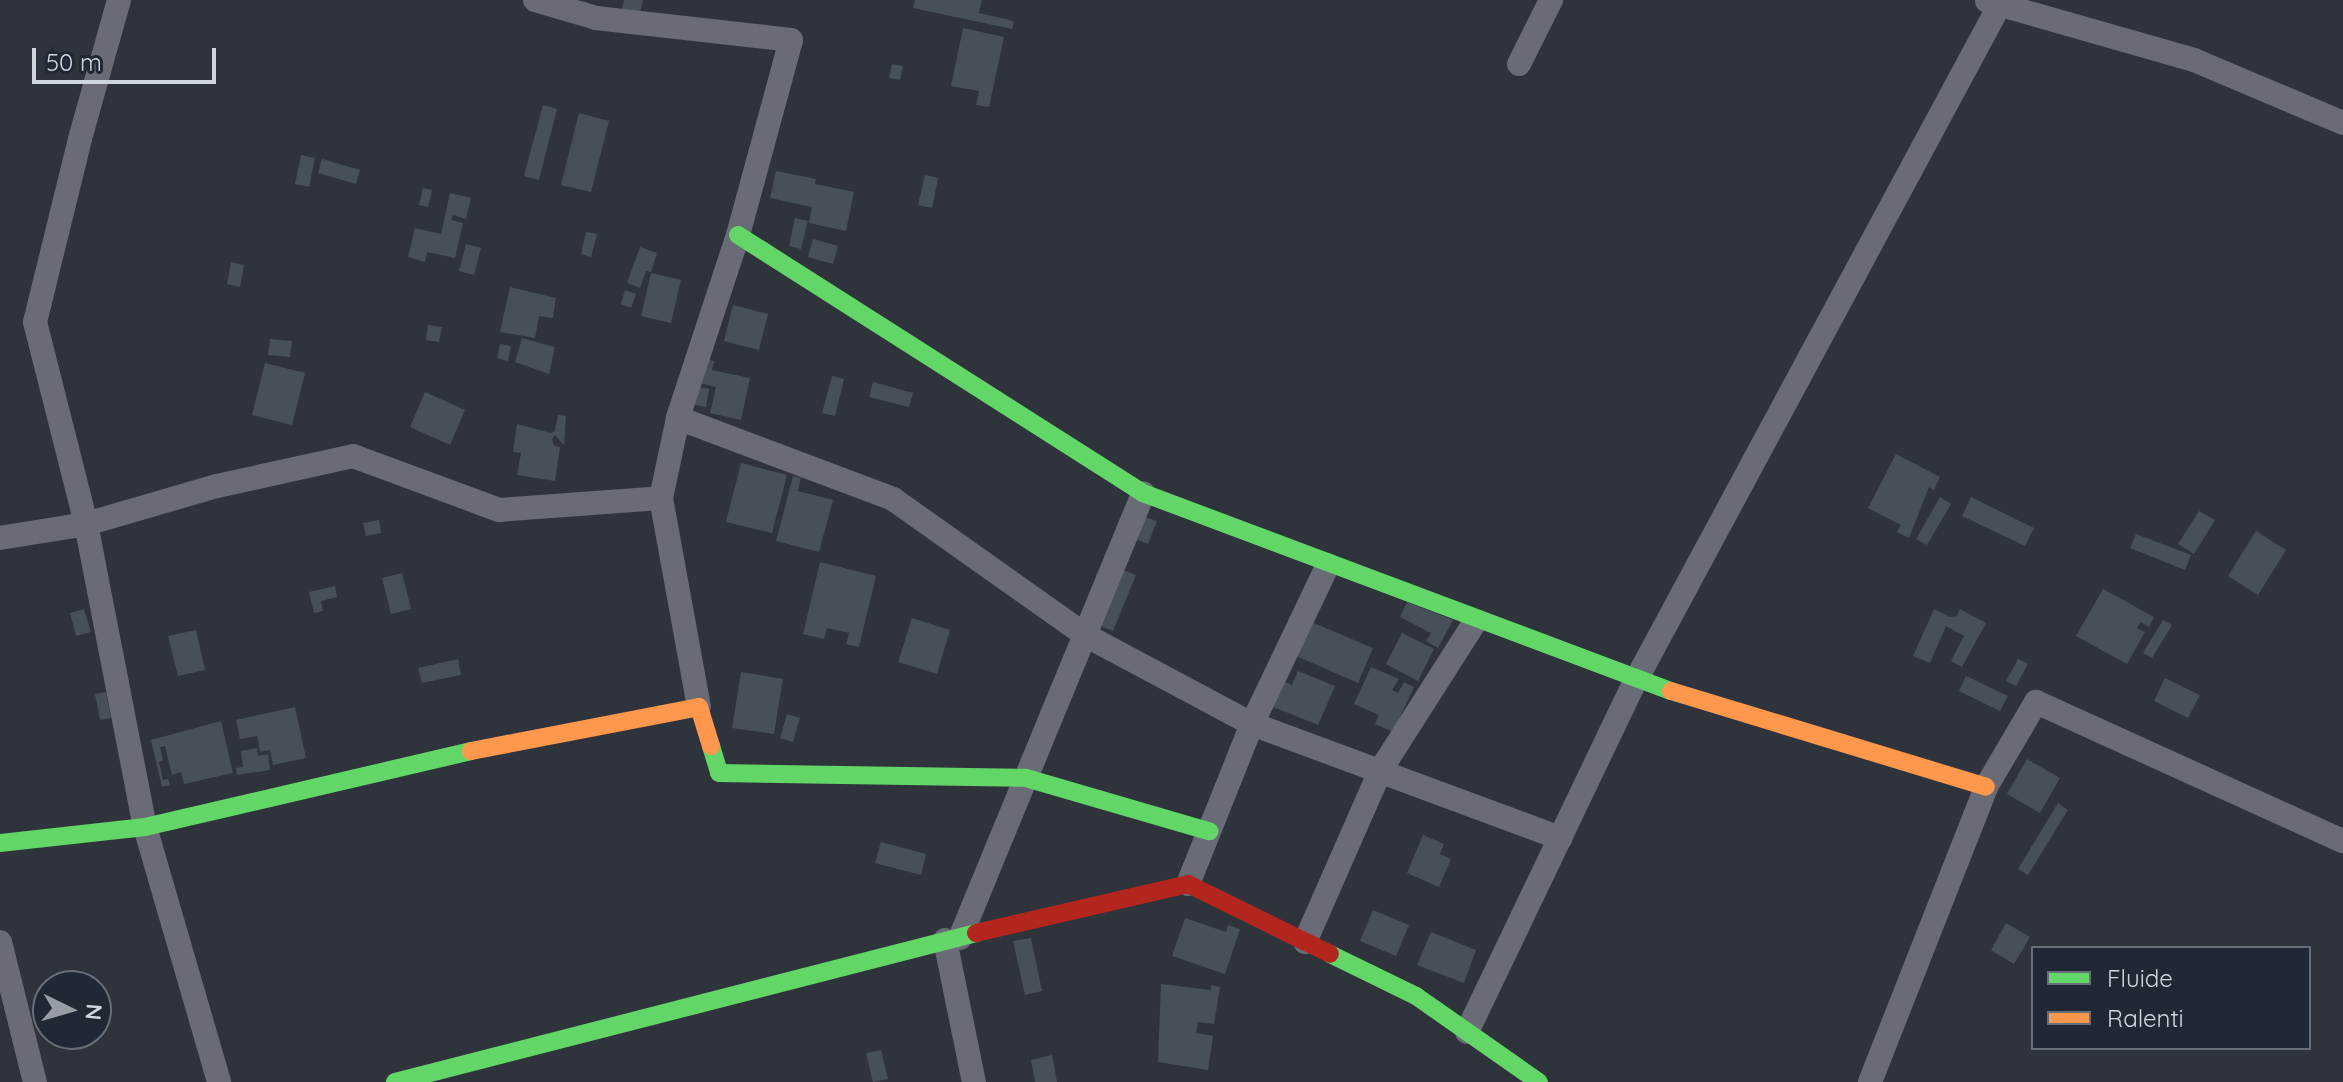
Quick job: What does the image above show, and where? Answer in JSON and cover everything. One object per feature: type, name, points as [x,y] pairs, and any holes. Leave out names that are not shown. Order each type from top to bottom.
[{"type":"street","points":[[119,0],[80,139],[35,322],[86,524],[145,827],[219,1082]]},
{"type":"street","points":[[535,0],[596,18],[791,40],[738,235],[678,418],[661,498],[699,707],[719,773],[1026,778],[1209,831]]},
{"type":"street","points":[[1519,64],[1551,0]]},
{"type":"street","points":[[1467,1032],[1636,680],[1992,3],[2194,60],[2343,123]]},
{"type":"street","points":[[738,235],[1143,493],[1475,622],[1636,680],[1986,787]]},
{"type":"street","points":[[678,418],[893,499],[1085,635],[1252,724],[1561,838]]},
{"type":"street","points":[[0,538],[86,524],[217,486],[353,456],[499,510],[661,498]]},
{"type":"street","points":[[974,1082],[952,939],[1026,778],[1143,493]]},
{"type":"street","points":[[1188,884],[1252,724],[1328,565]]},
{"type":"street","points":[[1305,942],[1380,771],[1475,622]]},
{"type":"street","points":[[1870,1082],[1986,787],[2036,702],[2343,841]]},
{"type":"street","points":[[0,843],[145,827],[524,738],[699,707]]},
{"type":"street","points":[[395,1082],[952,939],[1188,884],[1416,996],[1539,1082]]},
{"type":"street","points":[[0,942],[35,1082]]},
{"type":"building","points":[[624,0],[643,0],[639,17],[621,12]]},
{"type":"building","points":[[915,0],[982,0],[979,13],[1014,21],[1012,29],[913,8]]},
{"type":"building","points":[[963,28],[1004,37],[989,107],[976,105],[979,91],[951,86]]},
{"type":"building","points":[[892,64],[903,66],[900,80],[889,78]]},
{"type":"building","points":[[543,105],[557,109],[539,180],[524,176]]},
{"type":"building","points":[[579,113],[609,121],[591,192],[561,185]]},
{"type":"building","points":[[301,155],[315,158],[309,187],[295,184]]},
{"type":"building","points":[[322,159],[360,170],[356,184],[318,173]]},
{"type":"building","points":[[776,171],[816,179],[815,184],[854,192],[846,231],[809,223],[812,207],[770,198]]},
{"type":"building","points":[[925,175],[938,178],[932,208],[918,205]]},
{"type":"building","points":[[423,188],[432,190],[428,207],[419,205]]},
{"type":"building","points":[[450,193],[471,198],[466,219],[453,215],[451,220],[463,223],[455,258],[427,252],[425,262],[408,257],[415,228],[441,234]]},
{"type":"building","points":[[795,218],[808,221],[801,249],[789,246]]},
{"type":"building","points":[[586,232],[597,234],[591,257],[581,254]]},
{"type":"building","points":[[813,239],[838,246],[833,264],[808,257]]},
{"type":"building","points":[[466,244],[481,248],[474,275],[459,271]]},
{"type":"building","points":[[640,247],[657,253],[651,272],[646,271],[640,288],[627,283]]},
{"type":"building","points":[[231,262],[244,265],[240,287],[227,284]]},
{"type":"building","points":[[651,273],[681,280],[671,323],[641,316]]},
{"type":"building","points":[[510,287],[556,298],[553,318],[539,316],[535,338],[500,332]]},
{"type":"building","points":[[625,290],[636,294],[631,308],[621,304]]},
{"type":"building","points":[[733,305],[768,314],[759,350],[724,341]]},
{"type":"building","points":[[428,325],[442,327],[439,342],[426,340]]},
{"type":"building","points":[[522,338],[555,347],[549,374],[515,362]]},
{"type":"building","points":[[270,339],[292,341],[290,357],[268,355]]},
{"type":"building","points":[[500,344],[511,346],[508,361],[497,358]]},
{"type":"building","points":[[705,359],[714,361],[712,370],[750,378],[741,420],[710,413],[716,387],[700,383]]},
{"type":"building","points":[[265,363],[305,373],[292,425],[252,415]]},
{"type":"building","points":[[832,376],[844,379],[835,416],[822,413]]},
{"type":"building","points":[[873,382],[913,393],[909,407],[869,397]]},
{"type":"building","points":[[698,387],[709,389],[706,407],[694,405]]},
{"type":"building","points":[[425,392],[465,410],[450,445],[410,427]]},
{"type":"building","points":[[558,415],[566,416],[564,445],[555,435],[552,439],[554,446],[560,447],[555,481],[517,475],[521,453],[513,452],[517,424],[551,433],[555,431]]},
{"type":"building","points":[[1896,454],[1940,477],[1934,490],[1929,487],[1909,538],[1897,532],[1901,525],[1868,508]]},
{"type":"building","points":[[741,463],[787,475],[772,533],[726,522]]},
{"type":"building","points":[[793,476],[801,478],[798,491],[833,500],[819,552],[776,541]]},
{"type":"building","points":[[1940,497],[1951,504],[1927,545],[1916,539]]},
{"type":"building","points":[[1971,497],[2034,528],[2025,546],[1962,516]]},
{"type":"building","points":[[2199,511],[2215,520],[2194,554],[2178,544]]},
{"type":"building","points":[[1145,517],[1157,521],[1148,544],[1137,540]]},
{"type":"building","points":[[379,520],[381,533],[366,536],[363,523]]},
{"type":"building","points":[[2256,531],[2286,550],[2258,595],[2228,576]]},
{"type":"building","points":[[2136,534],[2191,555],[2185,570],[2130,548]]},
{"type":"building","points":[[820,562],[876,576],[859,647],[846,644],[849,633],[827,628],[824,639],[803,634]]},
{"type":"building","points":[[1121,569],[1136,575],[1113,631],[1098,625]]},
{"type":"building","points":[[402,573],[411,609],[391,614],[382,578]]},
{"type":"building","points":[[335,586],[337,597],[321,601],[323,611],[314,613],[309,592]]},
{"type":"building","points":[[2103,589],[2154,617],[2149,627],[2141,622],[2137,628],[2145,632],[2127,664],[2076,636]]},
{"type":"building","points":[[1407,602],[1453,620],[1438,648],[1426,641],[1431,633],[1400,617]]},
{"type":"building","points":[[84,609],[91,632],[76,636],[70,613]]},
{"type":"building","points":[[1934,609],[1950,617],[1957,616],[1960,609],[1986,623],[1962,667],[1951,661],[1964,636],[1946,626],[1930,663],[1913,656]]},
{"type":"building","points":[[912,618],[950,630],[937,674],[898,662]]},
{"type":"building","points":[[2163,620],[2172,625],[2152,658],[2143,653]]},
{"type":"building","points":[[1309,621],[1373,648],[1358,683],[1294,655]]},
{"type":"building","points":[[196,630],[205,670],[178,676],[168,636]]},
{"type":"building","points":[[1402,633],[1434,649],[1418,681],[1386,664]]},
{"type":"building","points":[[458,659],[461,675],[422,683],[418,668]]},
{"type":"building","points":[[2018,659],[2028,664],[2016,686],[2006,681]]},
{"type":"building","points":[[1371,667],[1399,679],[1392,690],[1398,693],[1404,682],[1414,687],[1393,732],[1375,724],[1379,715],[1354,704]]},
{"type":"building","points":[[1298,671],[1335,686],[1318,725],[1271,706],[1281,680],[1292,685]]},
{"type":"building","points":[[741,672],[783,679],[774,734],[732,728]]},
{"type":"building","points":[[1966,676],[2008,696],[2000,711],[1959,691]]},
{"type":"building","points":[[2165,678],[2200,695],[2188,718],[2154,701]]},
{"type":"building","points":[[106,692],[111,718],[100,720],[95,694]]},
{"type":"building","points":[[295,707],[306,758],[273,765],[270,750],[260,752],[257,736],[240,739],[236,720]]},
{"type":"building","points":[[787,714],[800,718],[793,742],[780,738]]},
{"type":"building","points":[[221,721],[233,773],[184,784],[181,772],[172,775],[165,746],[160,747],[163,760],[159,762],[163,780],[168,779],[170,785],[162,787],[151,740]]},
{"type":"building","points":[[257,748],[258,756],[268,754],[270,770],[237,775],[236,768],[243,767],[241,751]]},
{"type":"building","points":[[2027,759],[2060,778],[2040,813],[2007,794]]},
{"type":"building","points":[[2058,803],[2068,810],[2028,875],[2018,869]]},
{"type":"building","points":[[1423,835],[1444,844],[1440,854],[1451,859],[1439,887],[1407,873]]},
{"type":"building","points":[[881,842],[926,854],[921,875],[875,863]]},
{"type":"building","points":[[1373,910],[1409,925],[1396,956],[1360,941]]},
{"type":"building","points":[[1185,918],[1226,932],[1228,925],[1240,929],[1225,974],[1172,956]]},
{"type":"building","points":[[2006,923],[2030,937],[2014,964],[1991,950]]},
{"type":"building","points":[[1431,932],[1476,950],[1464,983],[1417,965]]},
{"type":"building","points":[[1031,938],[1042,991],[1025,995],[1013,941]]},
{"type":"building","points":[[1161,984],[1211,990],[1211,985],[1220,987],[1214,1024],[1198,1022],[1196,1033],[1213,1036],[1208,1070],[1158,1062]]},
{"type":"building","points":[[881,1050],[888,1079],[873,1082],[866,1053]]},
{"type":"building","points":[[1052,1055],[1057,1082],[1035,1082],[1031,1060]]},
{"type":"traffic: fast","points":[[738,235],[1143,493],[1671,691]]},
{"type":"traffic: fast","points":[[711,746],[719,773],[1026,778],[1209,831]]},
{"type":"traffic: fast","points":[[0,843],[145,827],[471,751]]},
{"type":"traffic: fast","points":[[395,1082],[976,933]]},
{"type":"traffic: fast","points":[[1330,954],[1416,996],[1539,1082]]},
{"type":"traffic: slow","points":[[1671,691],[1986,787]]},
{"type":"traffic: slow","points":[[471,751],[699,707],[711,746]]},
{"type":"traffic: jam","points":[[976,933],[1188,884],[1330,954]]}]
